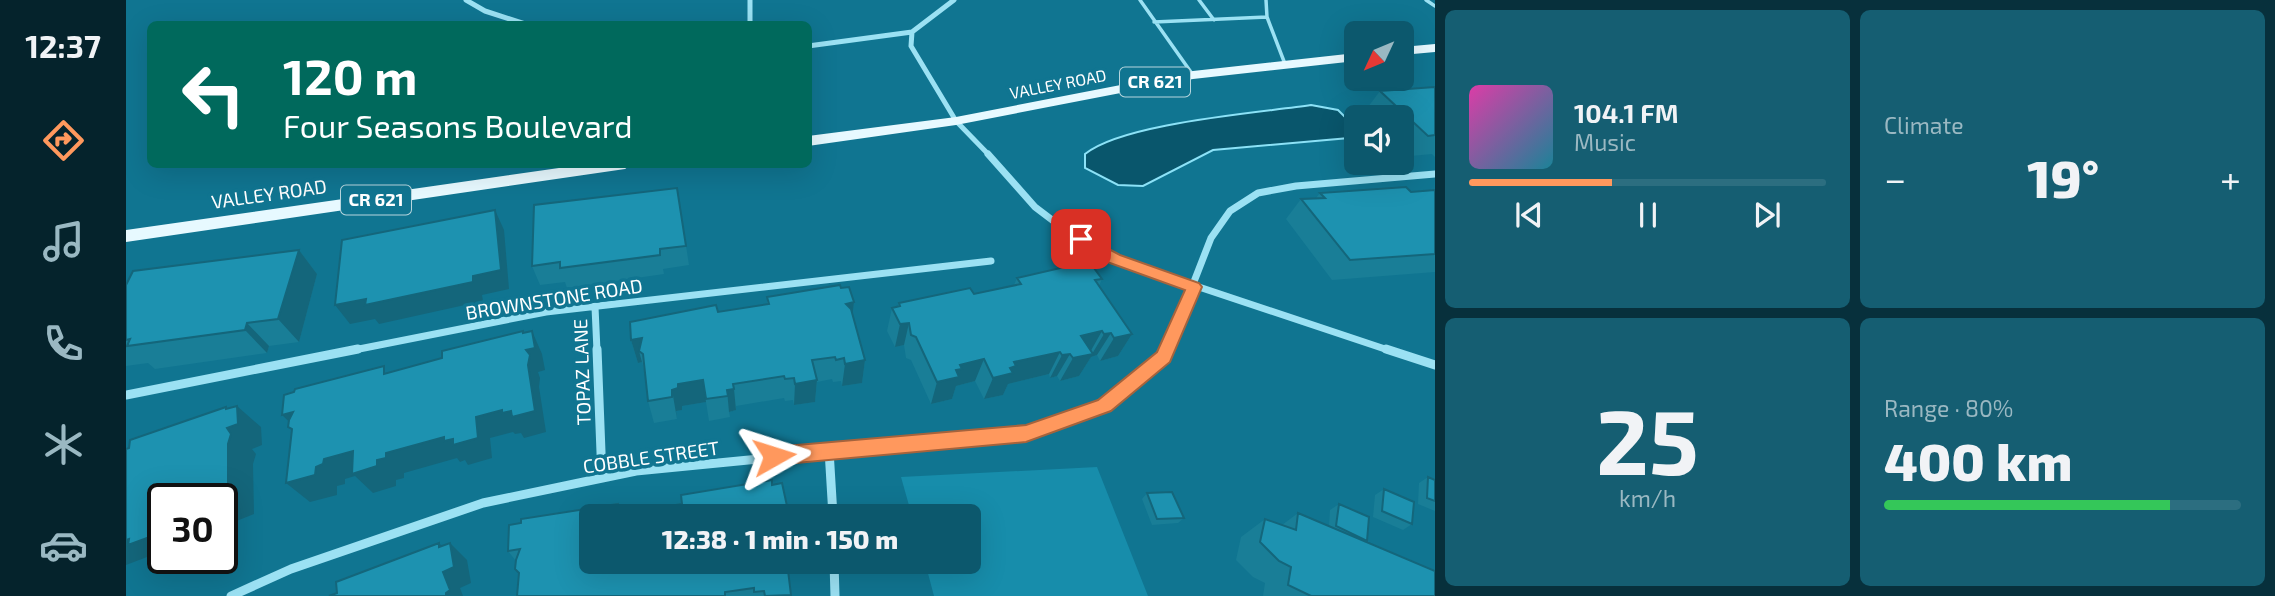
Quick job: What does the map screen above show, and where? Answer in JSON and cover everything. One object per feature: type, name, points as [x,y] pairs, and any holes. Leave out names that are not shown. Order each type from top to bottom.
[{"type":"main road","points":[[1414,50],[1435,48]]},
{"type":"main road","name":"VALLEY ROAD","points":[[812,140],[956,121],[1193,75],[1344,58]]},
{"type":"main road","name":"VALLEY ROAD","points":[[126,236],[597,168]]},
{"type":"street","points":[[466,0],[518,21]]},
{"type":"street","points":[[750,0],[750,21]]},
{"type":"street","points":[[812,45],[912,32],[954,0]]},
{"type":"street","points":[[912,32],[911,46],[956,121],[1035,207],[1064,229],[1115,259],[1435,365]]},
{"type":"street","name":"COBBLE STREET","points":[[231,596],[291,569],[483,503],[636,471],[829,450],[1026,433],[1104,405],[1164,357],[1194,287],[1210,238],[1230,211],[1258,193],[1296,186],[1435,174]]},
{"type":"street","name":"BROWNSTONE ROAD","points":[[126,394],[546,312],[992,261]]},
{"type":"street","name":"TOPAZ LANE","points":[[595,307],[602,478]]},
{"type":"street","points":[[829,450],[832,504]]},
{"type":"street","points":[[834,574],[835,596]]},
{"type":"lane","points":[[1140,0],[1193,75]]},
{"type":"lane","points":[[1199,0],[1214,20]]},
{"type":"lane","points":[[1266,0],[1268,17],[1285,65]]},
{"type":"lane","points":[[1426,0],[1435,6]]},
{"type":"lane","points":[[1154,22],[1268,17]]},
{"type":"shaded area","points":[[1311,105],[1338,110],[1344,116],[1344,138],[1213,150],[1143,186],[1118,185],[1085,168],[1085,154],[1103,143],[1129,134],[1192,121]]},
{"type":"shaded area","points":[[1097,467],[1148,596],[934,596],[928,574],[981,574],[981,504],[909,504],[901,477]]},
{"type":"building","points":[[1435,87],[1435,135],[1428,136],[1414,123],[1414,105],[1395,105],[1380,91],[1414,91],[1414,89]]},
{"type":"building","points":[[1406,187],[1411,192],[1435,190],[1435,254],[1350,260],[1301,199],[1325,198],[1320,193]]},
{"type":"building","points":[[677,188],[686,246],[660,249],[660,255],[560,268],[560,262],[532,266],[534,205]]},
{"type":"building","points":[[495,210],[501,270],[473,276],[473,282],[365,305],[366,299],[335,305],[342,240]]},
{"type":"building","points":[[299,250],[278,319],[247,323],[245,330],[127,346],[130,339],[126,340],[126,285],[133,271]]},
{"type":"building","points":[[1082,263],[1091,264],[1102,279],[1095,280],[1132,334],[1114,338],[1111,333],[1104,334],[1102,331],[1081,336],[1093,354],[1073,358],[1070,354],[1062,355],[1060,352],[1014,362],[1016,366],[1010,368],[1013,373],[993,378],[984,359],[960,365],[962,369],[956,370],[959,377],[937,382],[916,337],[911,335],[909,323],[900,324],[892,308],[900,306],[899,303],[970,288],[974,294],[1021,284],[1017,278]]},
{"type":"building","points":[[840,285],[841,288],[849,287],[854,302],[846,304],[851,309],[865,360],[845,364],[844,358],[812,360],[817,380],[795,384],[794,378],[785,379],[784,376],[733,384],[734,389],[727,390],[728,396],[706,399],[703,380],[678,384],[678,388],[672,390],[672,397],[648,401],[643,354],[639,351],[642,338],[631,340],[630,322],[716,305],[718,312],[769,304],[767,297]]},
{"type":"building","points":[[532,331],[535,348],[526,350],[530,355],[528,365],[535,411],[512,417],[511,411],[502,413],[502,410],[476,417],[478,438],[453,445],[453,439],[444,441],[444,437],[386,453],[386,458],[377,460],[377,466],[352,474],[353,451],[324,459],[323,464],[316,467],[315,475],[286,483],[292,429],[288,427],[293,412],[282,415],[284,395],[294,392],[295,389],[384,366],[384,374],[442,358],[442,351]]},
{"type":"building","points":[[237,406],[238,424],[227,428],[231,434],[228,444],[228,483],[147,483],[147,538],[128,545],[126,449],[129,448],[130,440]]},
{"type":"building","points":[[1428,477],[1435,480],[1435,501],[1427,498]]},
{"type":"building","points":[[772,480],[772,485],[782,483],[787,504],[682,504],[681,495]]},
{"type":"building","points":[[1384,489],[1414,502],[1412,524],[1382,511]]},
{"type":"building","points":[[1172,492],[1184,518],[1157,519],[1147,493]]},
{"type":"building","points":[[1339,504],[1369,517],[1367,541],[1336,526]]},
{"type":"building","points":[[579,510],[579,574],[788,574],[791,595],[765,596],[764,591],[754,592],[754,588],[725,592],[725,596],[517,596],[519,573],[515,569],[520,549],[508,551],[509,525],[521,523],[521,519]]},
{"type":"building","points":[[1298,513],[1435,571],[1435,596],[1311,596],[1288,585],[1291,567],[1279,561],[1260,542],[1265,519],[1296,530]]},
{"type":"building","points":[[439,543],[439,547],[450,543],[454,567],[443,572],[450,590],[446,596],[329,596],[337,593],[336,582]]},
{"type":"route","points":[[774,456],[1026,433],[1104,405],[1164,357],[1194,287],[1115,259],[1081,239]]}]
